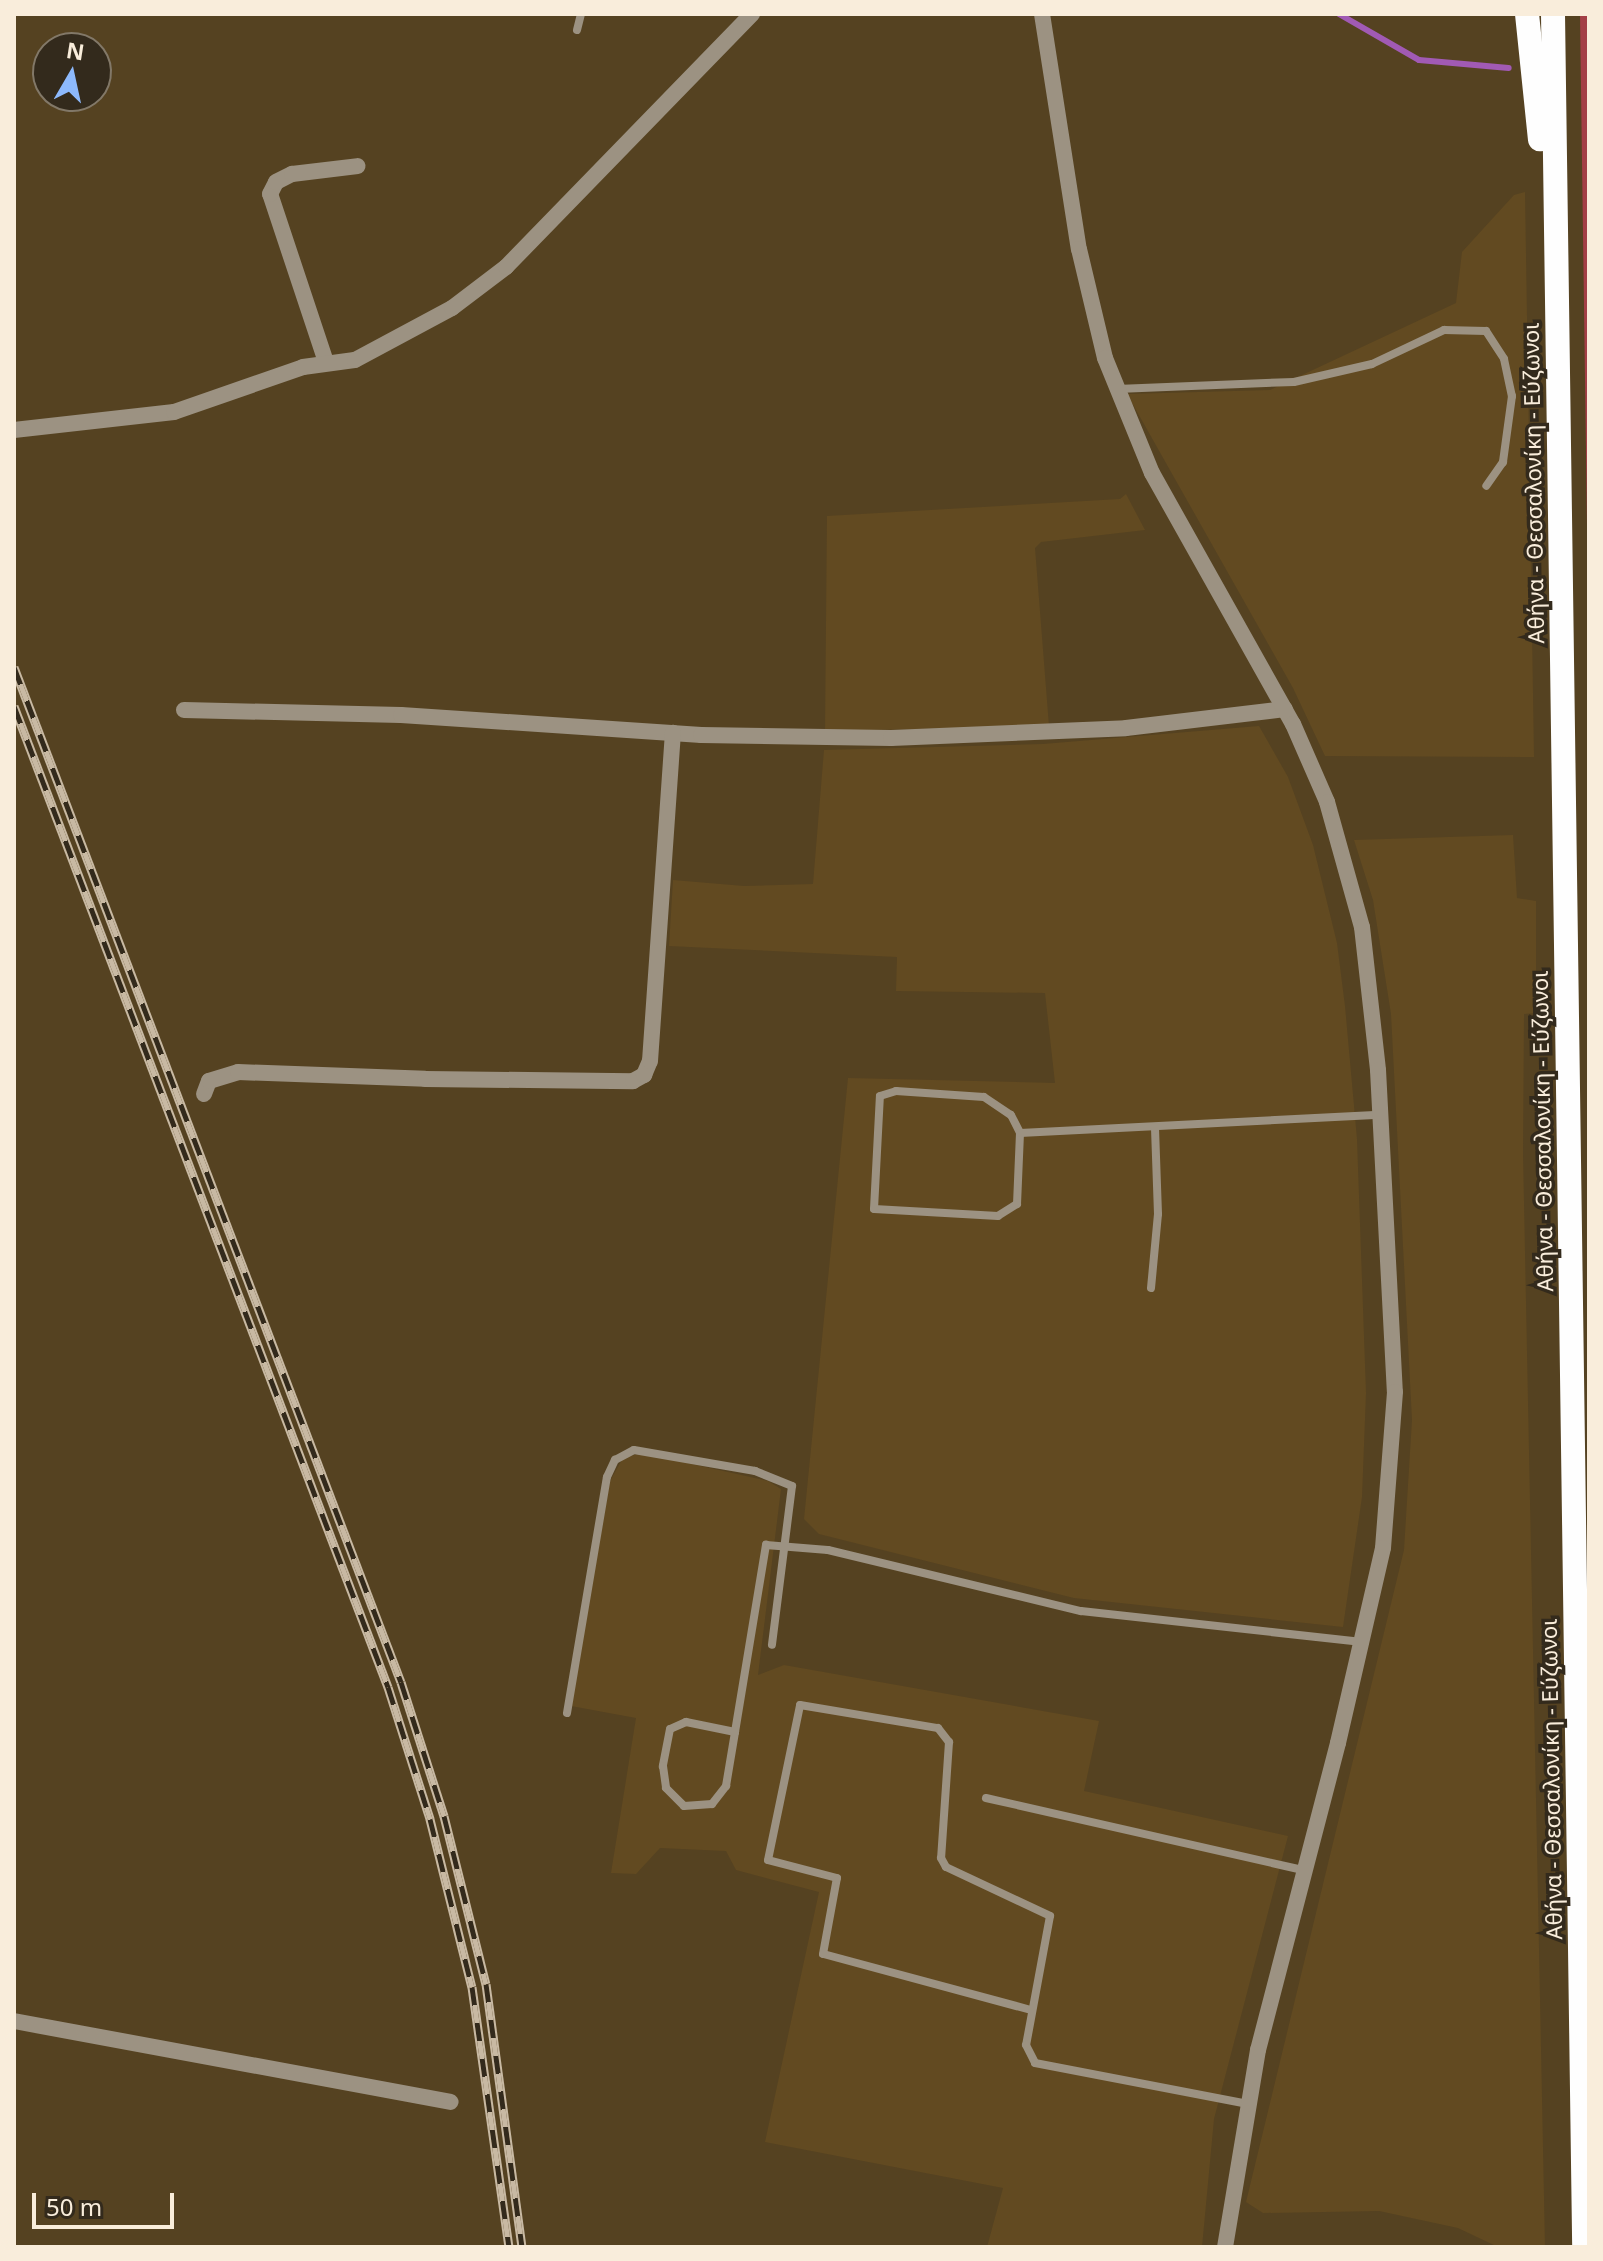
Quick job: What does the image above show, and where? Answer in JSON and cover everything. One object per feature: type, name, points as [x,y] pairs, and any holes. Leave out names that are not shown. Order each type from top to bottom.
[{"type":"highway","points":[[1527,14],[1556,286]]},
{"type":"highway","name":"Αθήνα - Θεσσαλονίκη - Εύζωνοι","points":[[1553,14],[1584,2247]]},
{"type":"street","points":[[14,430],[174,412],[326,362],[355,360],[452,308],[506,267],[752,14]]},
{"type":"street","points":[[1042,14],[1079,249],[1116,389],[1178,523],[1285,709],[1327,802],[1354,890],[1370,984],[1395,1392],[1383,1548],[1364,1642],[1304,1870],[1248,2104],[1225,2247]]},
{"type":"street","points":[[326,362],[270,194],[276,182],[292,174],[358,166]]},
{"type":"street","points":[[184,710],[401,715],[673,733],[906,738],[1126,728],[1285,709]]},
{"type":"street","points":[[204,1094],[209,1081],[238,1072],[425,1079],[633,1081],[644,1075],[650,1061],[673,733]]},
{"type":"street","points":[[14,2021],[451,2102]]},
{"type":"lane","points":[[577,30],[581,14]]},
{"type":"lane","points":[[1116,389],[1294,382],[1372,364],[1444,330],[1486,331],[1504,359],[1512,396],[1503,462],[1486,486]]},
{"type":"lane","points":[[896,1091],[984,1097],[1011,1115],[1020,1133],[1017,1204],[1009,1212],[998,1216],[874,1209],[880,1096],[896,1091]]},
{"type":"lane","points":[[1020,1133],[1380,1115]]},
{"type":"lane","points":[[1151,1288],[1158,1214],[1155,1127]]},
{"type":"lane","points":[[567,1713],[607,1477],[621,1455],[646,1449],[786,1479],[794,1499],[772,1645]]},
{"type":"lane","points":[[735,1732],[686,1722],[670,1729],[663,1766],[666,1788],[684,1806],[712,1804],[726,1786],[735,1732],[766,1545],[828,1550],[1081,1611],[1364,1642]]},
{"type":"lane","points":[[1031,2010],[823,1954],[837,1878],[768,1860],[800,1705],[938,1728],[949,1742],[941,1858],[946,1867],[1050,1916],[1026,2045],[1035,2063],[1248,2104]]},
{"type":"lane","points":[[986,1798],[1304,1870]]},
{"type":"shaded area","points":[[1580,14],[1589,14],[1589,672]]},
{"type":"shaded area","points":[[1525,192],[1534,757],[1325,756],[1293,688],[1127,394],[1270,390],[1456,303],[1462,252],[1514,195]]},
{"type":"shaded area","points":[[1126,494],[1145,530],[1041,542],[1035,548],[1049,726],[825,731],[827,516],[1120,499]]},
{"type":"shaded area","points":[[1259,726],[1288,777],[1313,845],[1337,943],[1345,1006],[1357,1139],[1366,1393],[1362,1497],[1343,1627],[1074,1598],[819,1534],[804,1519],[848,1078],[1055,1083],[1045,993],[896,991],[897,957],[669,946],[673,880],[744,886],[813,884],[824,750],[1043,744]]},
{"type":"shaded area","points":[[1513,835],[1517,898],[1536,901],[1536,1013],[1524,1014],[1523,1153],[1545,2247],[1498,2247],[1458,2228],[1379,2211],[1263,2213],[1246,2202],[1404,1550],[1412,1420],[1391,1014],[1373,900],[1354,840]]},
{"type":"shaded area","points":[[642,1453],[768,1481],[781,1489],[758,1675],[784,1665],[1099,1721],[1084,1791],[1288,1836],[1214,2119],[1202,2247],[987,2247],[1003,2188],[765,2142],[819,1892],[736,1870],[726,1851],[660,1848],[636,1874],[611,1873],[636,1718],[571,1706],[610,1481],[623,1458]]},
{"type":"waterway","points":[[1339,14],[1419,60],[1509,68]]},
{"type":"railway","points":[[14,667],[401,1682],[444,1816],[486,1984],[522,2247]]},
{"type":"railway","points":[[14,706],[388,1687],[430,1819],[472,1987],[509,2247]]}]
